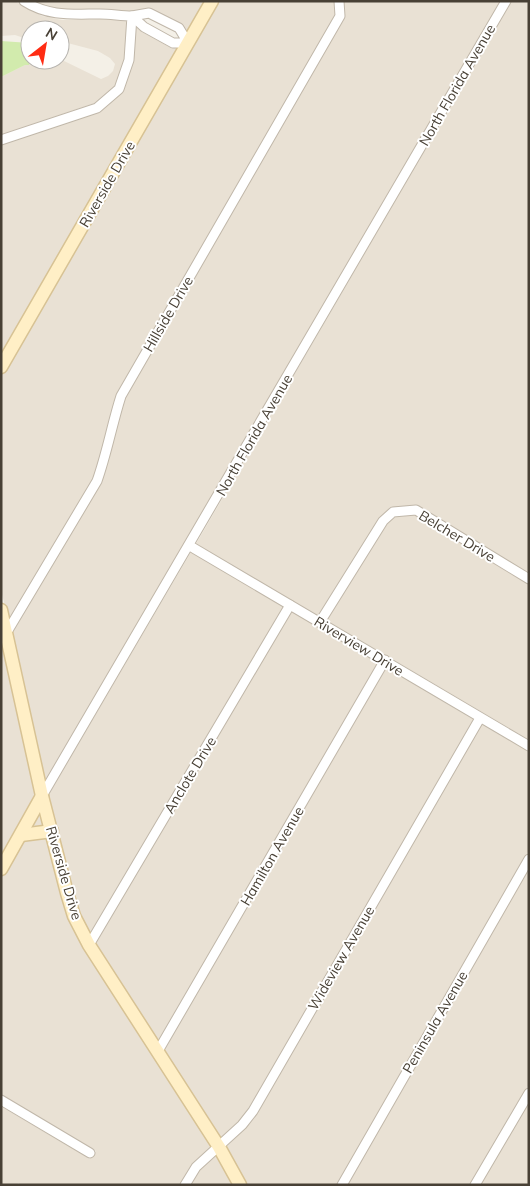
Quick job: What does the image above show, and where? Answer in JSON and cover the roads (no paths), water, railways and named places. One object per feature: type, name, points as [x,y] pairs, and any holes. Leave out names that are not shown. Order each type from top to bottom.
[{"type":"street","points":[[24,1],[44,12],[63,15],[102,14],[132,16],[148,13],[179,28],[188,43]]},
{"type":"street","name":"Riverside Drive","points":[[1,368],[212,1]]},
{"type":"street","name":"Hillside Drive","points":[[7,632],[96,481],[105,458],[112,424],[121,396],[340,16],[339,1]]},
{"type":"street","name":"North Florida Avenue","points":[[1,869],[506,1]]},
{"type":"street","points":[[132,16],[144,27],[173,43],[188,43]]},
{"type":"street","points":[[1,140],[97,108],[119,89],[129,60],[132,16]]},
{"type":"street","name":"Belcher Drive","points":[[320,622],[383,521],[393,512],[416,510],[529,579]]},
{"type":"street","name":"Riverview Drive","points":[[190,546],[529,746]]},
{"type":"street","name":"Anclote Drive","points":[[89,946],[290,605]]},
{"type":"street","name":"Riverside Drive","points":[[1,610],[42,796],[74,916],[89,946],[219,1147],[240,1185]]},
{"type":"street","name":"Hamilton Avenue","points":[[158,1051],[385,660]]},
{"type":"street","name":"Wideview Avenue","points":[[186,1185],[196,1167],[242,1125],[253,1111],[480,718]]},
{"type":"street","points":[[21,835],[52,831]]},
{"type":"street","name":"Peninsula Avenue","points":[[342,1185],[529,859]]},
{"type":"street","points":[[475,1185],[529,1093]]},
{"type":"street","points":[[1,1100],[90,1153]]}]
